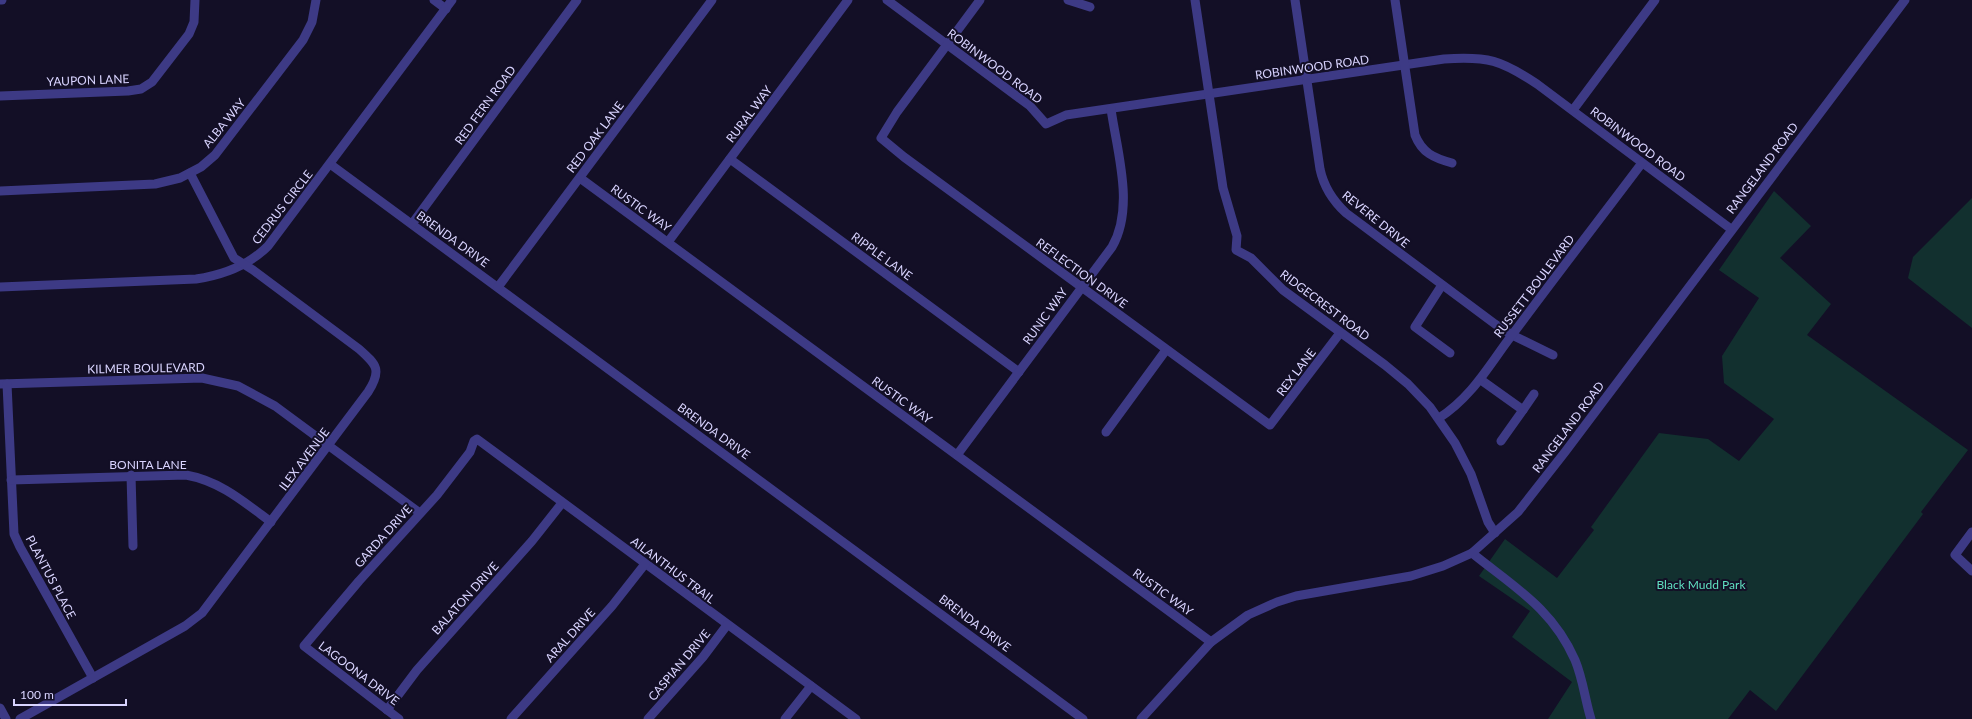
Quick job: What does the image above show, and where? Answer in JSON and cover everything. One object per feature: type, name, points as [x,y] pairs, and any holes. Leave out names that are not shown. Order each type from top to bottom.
[{"type":"street","name":"YAUPON LANE","points":[[0,96],[128,91],[147,86],[156,78],[189,34],[194,22],[195,0]]},
{"type":"street","name":"ALBA WAY","points":[[0,191],[155,184],[171,181],[201,167],[215,155],[229,139],[303,40],[312,22],[316,0]]},
{"type":"street","points":[[434,0],[446,9]]},
{"type":"street","name":"CEDRUS CIRCLE","points":[[0,287],[196,279],[214,276],[257,257],[268,246],[452,0]]},
{"type":"street","name":"RED FERN ROAD","points":[[412,224],[577,0]]},
{"type":"street","name":"RED OAK LANE","points":[[498,287],[712,0]]},
{"type":"street","name":"RURAL WAY","points":[[668,242],[848,0]]},
{"type":"street","name":"ROBINWOOD ROAD","points":[[887,0],[1030,106],[1046,124],[1066,115],[1404,65],[1468,57],[1497,61],[1514,68],[1573,110],[1731,229]]},
{"type":"street","points":[[947,45],[980,0]]},
{"type":"street","points":[[1068,0],[1090,7]]},
{"type":"street","name":"RIDGECREST ROAD","points":[[1195,0],[1223,188],[1237,236],[1236,250],[1251,258],[1278,285],[1408,384],[1439,418],[1455,443],[1471,474],[1488,522],[1495,533]]},
{"type":"street","name":"REVERE DRIVE","points":[[1295,0],[1320,169],[1325,186],[1331,197],[1346,213],[1512,335],[1553,355]]},
{"type":"street","points":[[1395,0],[1414,129],[1417,140],[1424,151],[1431,156],[1452,163]]},
{"type":"street","points":[[1573,110],[1655,0]]},
{"type":"street","name":"RANGELAND ROAD","points":[[1140,719],[1211,642],[1248,615],[1277,602],[1317,592],[1411,576],[1444,566],[1472,553],[1511,519],[1530,497],[1904,0]]},
{"type":"street","name":"REFLECTION DRIVE","points":[[947,45],[897,112],[881,138],[904,157],[1081,288],[1270,425]]},
{"type":"street","name":"RUNIC WAY","points":[[957,455],[1114,243],[1123,216],[1121,176],[1111,109]]},
{"type":"street","name":"RIPPLE LANE","points":[[730,159],[1019,372]]},
{"type":"street","name":"RUSSETT BOULEVARD","points":[[1439,418],[1461,402],[1481,380],[1512,335],[1642,163]]},
{"type":"street","name":"BRENDA DRIVE","points":[[330,164],[1083,719]]},
{"type":"street","name":"ILEX AVENUE","points":[[20,719],[194,620],[209,604],[328,446],[372,385],[378,373],[374,364],[359,349],[234,258],[190,173]]},
{"type":"street","name":"RUSTIC WAY","points":[[580,178],[1211,642]]},
{"type":"street","points":[[1442,285],[1416,327],[1450,353]]},
{"type":"street","name":"REX LANE","points":[[1270,425],[1340,333]]},
{"type":"street","points":[[1106,432],[1166,350]]},
{"type":"street","name":"KILMER BOULEVARD","points":[[4,384],[190,378],[225,382],[260,397],[420,513]]},
{"type":"street","points":[[1481,380],[1522,410]]},
{"type":"street","name":"PLANTUS PLACE","points":[[4,384],[13,528],[17,542],[93,678]]},
{"type":"street","points":[[1501,441],[1534,394]]},
{"type":"street","name":"AILANTHUS TRAIL","points":[[477,439],[856,719]]},
{"type":"street","name":"GARDA DRIVE","points":[[304,646],[450,478],[470,452],[474,442],[477,439]]},
{"type":"street","name":"BONITA LANE","points":[[11,480],[176,474],[206,480],[236,496],[271,522]]},
{"type":"street","points":[[131,475],[133,546]]},
{"type":"street","name":"BALATON DRIVE","points":[[387,710],[417,670],[532,541],[562,503]]},
{"type":"street","points":[[1972,532],[1955,555],[1972,571]]},
{"type":"street","points":[[1472,553],[1539,606],[1560,632],[1575,661],[1591,719]]},
{"type":"street","name":"ARAL DRIVE","points":[[511,719],[612,606],[645,564]]},
{"type":"street","name":"CASPIAN DRIVE","points":[[648,719],[703,657],[727,625]]},
{"type":"street","name":"LAGOONA DRIVE","points":[[304,646],[399,719]]},
{"type":"street","points":[[785,719],[810,686]]},
{"type":"street","points":[[0,708],[6,719]]},
{"type":"green space","name":"Black Mudd Park","points":[[1774,191],[1811,226],[1780,258],[1831,304],[1807,335],[1968,450],[1921,512],[1923,514],[1776,711],[1750,690],[1728,719],[1548,719],[1572,682],[1512,637],[1530,611],[1479,576],[1505,539],[1557,578],[1594,530],[1591,527],[1659,433],[1708,439],[1739,461],[1774,419],[1724,383],[1722,356],[1759,298],[1719,270]]},
{"type":"green space","points":[[1972,198],[1972,328],[1908,278],[1913,257]]}]
